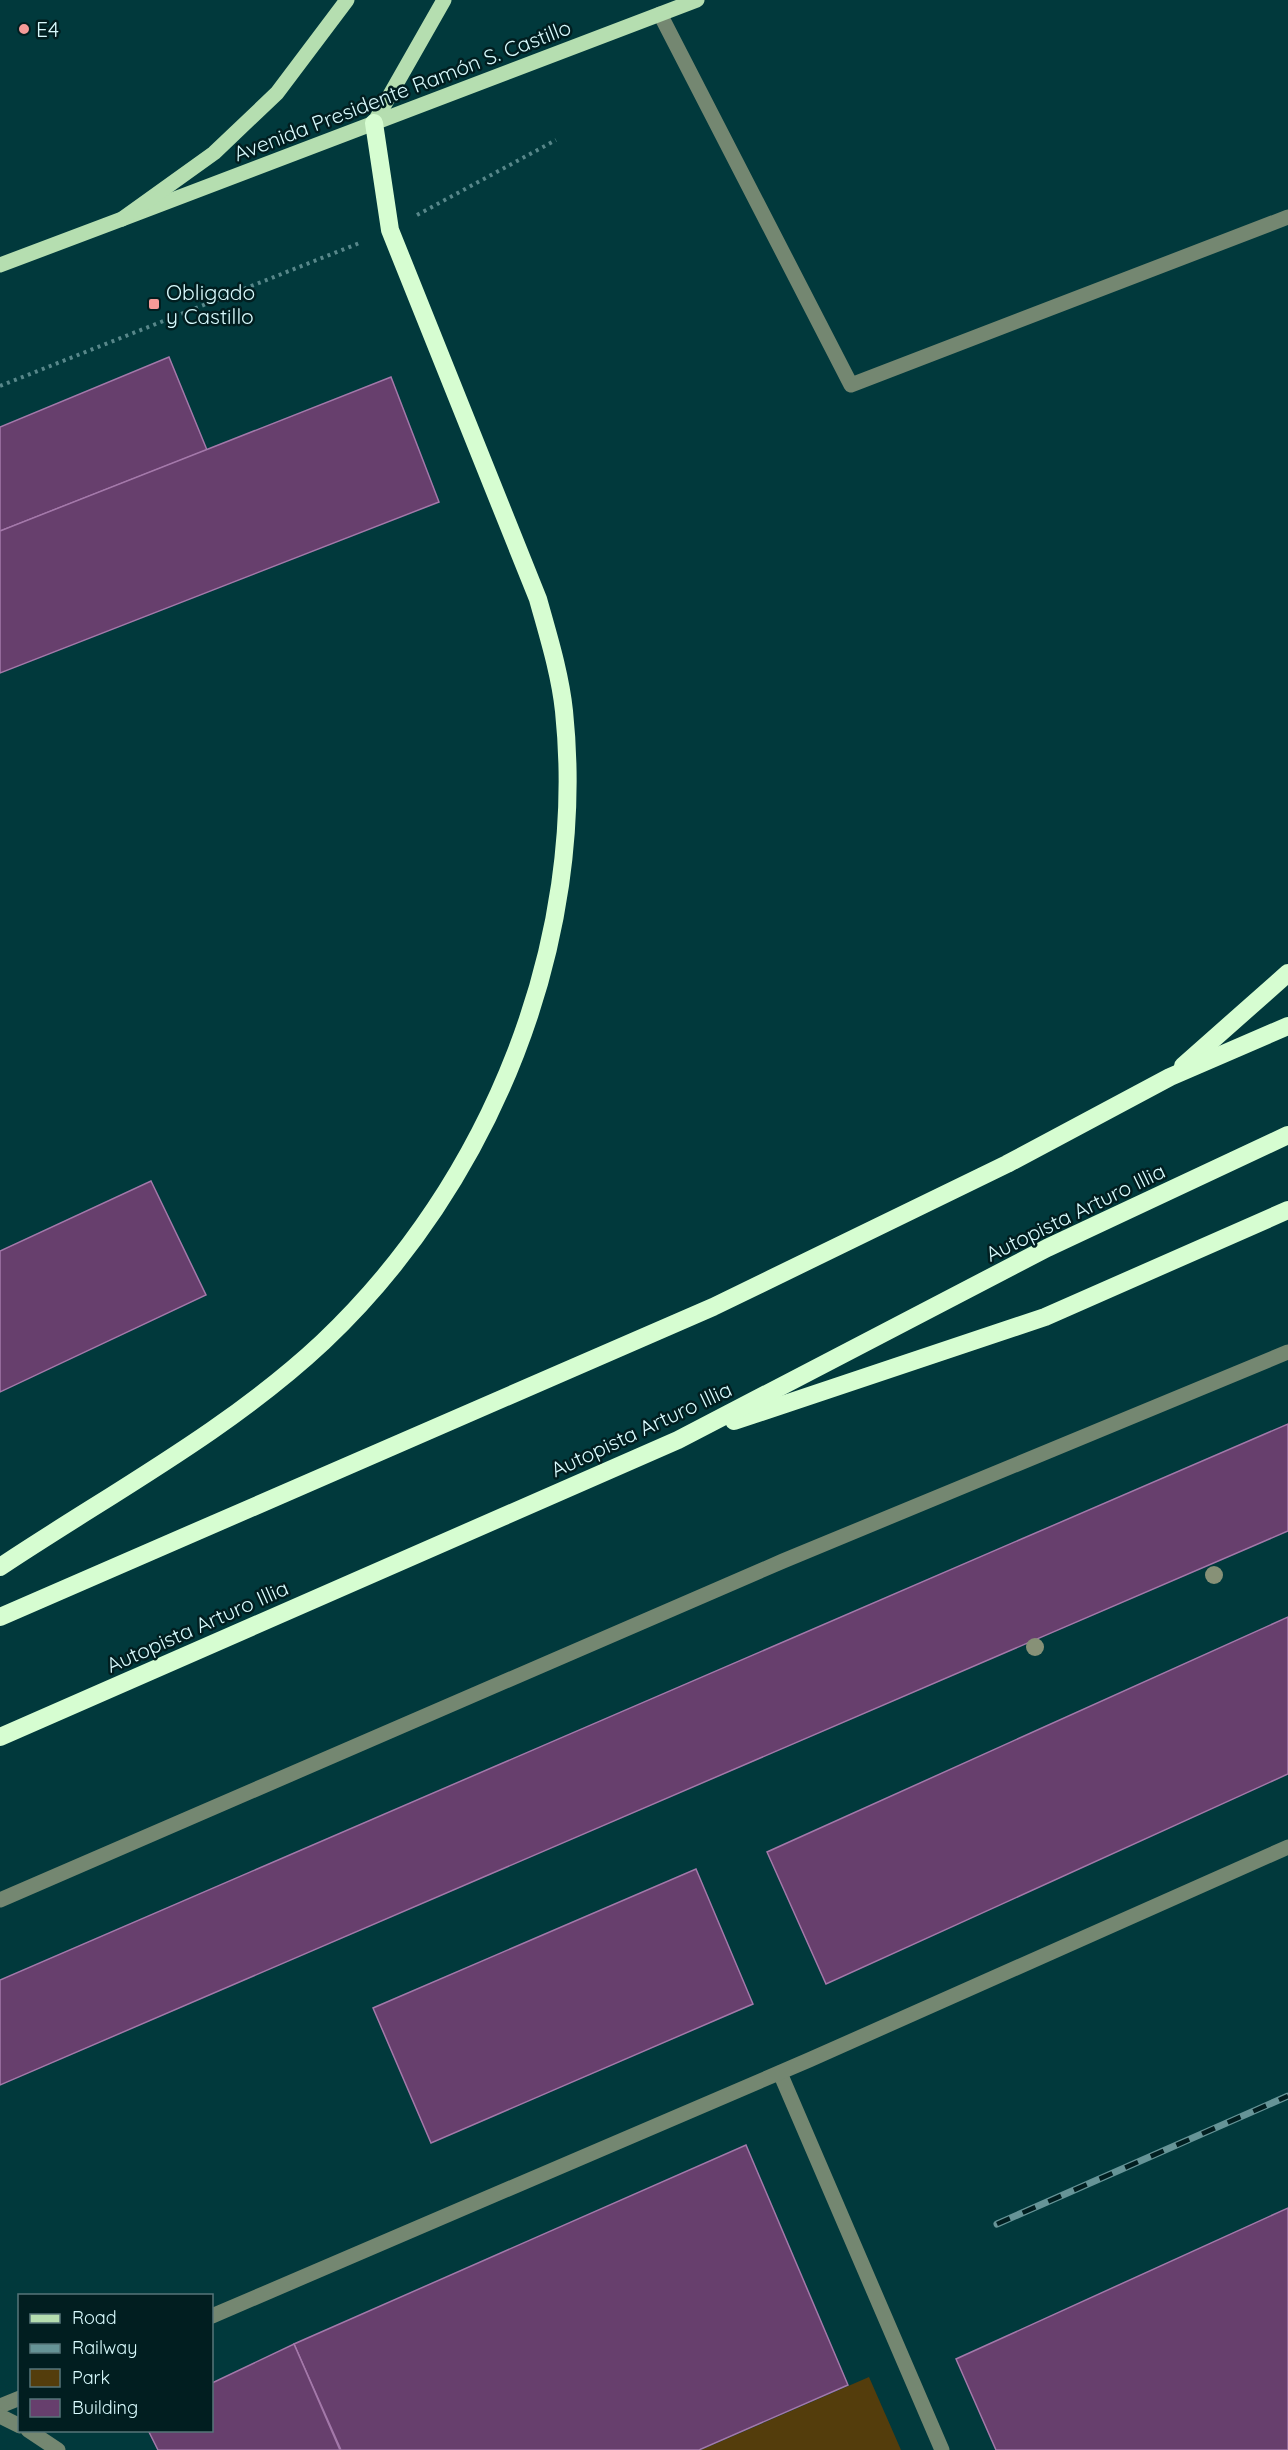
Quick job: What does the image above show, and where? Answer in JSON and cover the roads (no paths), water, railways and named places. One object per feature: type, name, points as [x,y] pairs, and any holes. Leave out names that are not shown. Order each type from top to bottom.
[{"type":"highway","points":[[0,1568],[193,1442],[271,1386],[322,1342],[363,1302],[424,1226],[474,1144],[503,1085],[536,993],[555,911],[566,805],[564,709],[553,651],[538,599],[390,230],[374,123]]},
{"type":"highway","points":[[1170,1077],[1288,973]]},
{"type":"highway","points":[[0,1617],[713,1307],[1007,1164],[1170,1077],[1288,1026]]},
{"type":"highway","name":"Autopista Arturo Illia","points":[[0,1737],[678,1440],[1047,1248],[1288,1136]]},
{"type":"highway","points":[[678,1440],[1045,1317],[1288,1210]]},
{"type":"main road","points":[[0,265],[122,219],[214,153],[277,93],[347,0]]},
{"type":"main road","points":[[374,123],[444,0]]},
{"type":"main road","name":"Avenida Presidente Ramón S. Castillo","points":[[122,219],[697,0]]},
{"type":"street","points":[[660,14],[851,386],[1288,217]]},
{"type":"street","points":[[0,1900],[783,1561],[1288,1352]]},
{"type":"street","points":[[213,2316],[780,2073],[1288,1847]]},
{"type":"street","points":[[780,2073],[942,2450]]},
{"type":"street","points":[[0,2406],[18,2399]]},
{"type":"street","points":[[0,2416],[18,2425]]},
{"type":"street","points":[[31,2432],[58,2450]]},
{"type":"railway","points":[[997,2224],[1288,2096]]},
{"type":"place","name":"E4","points":[[24,29]]},
{"type":"place","name":"Obligado y Castillo","points":[[154,304]]}]
